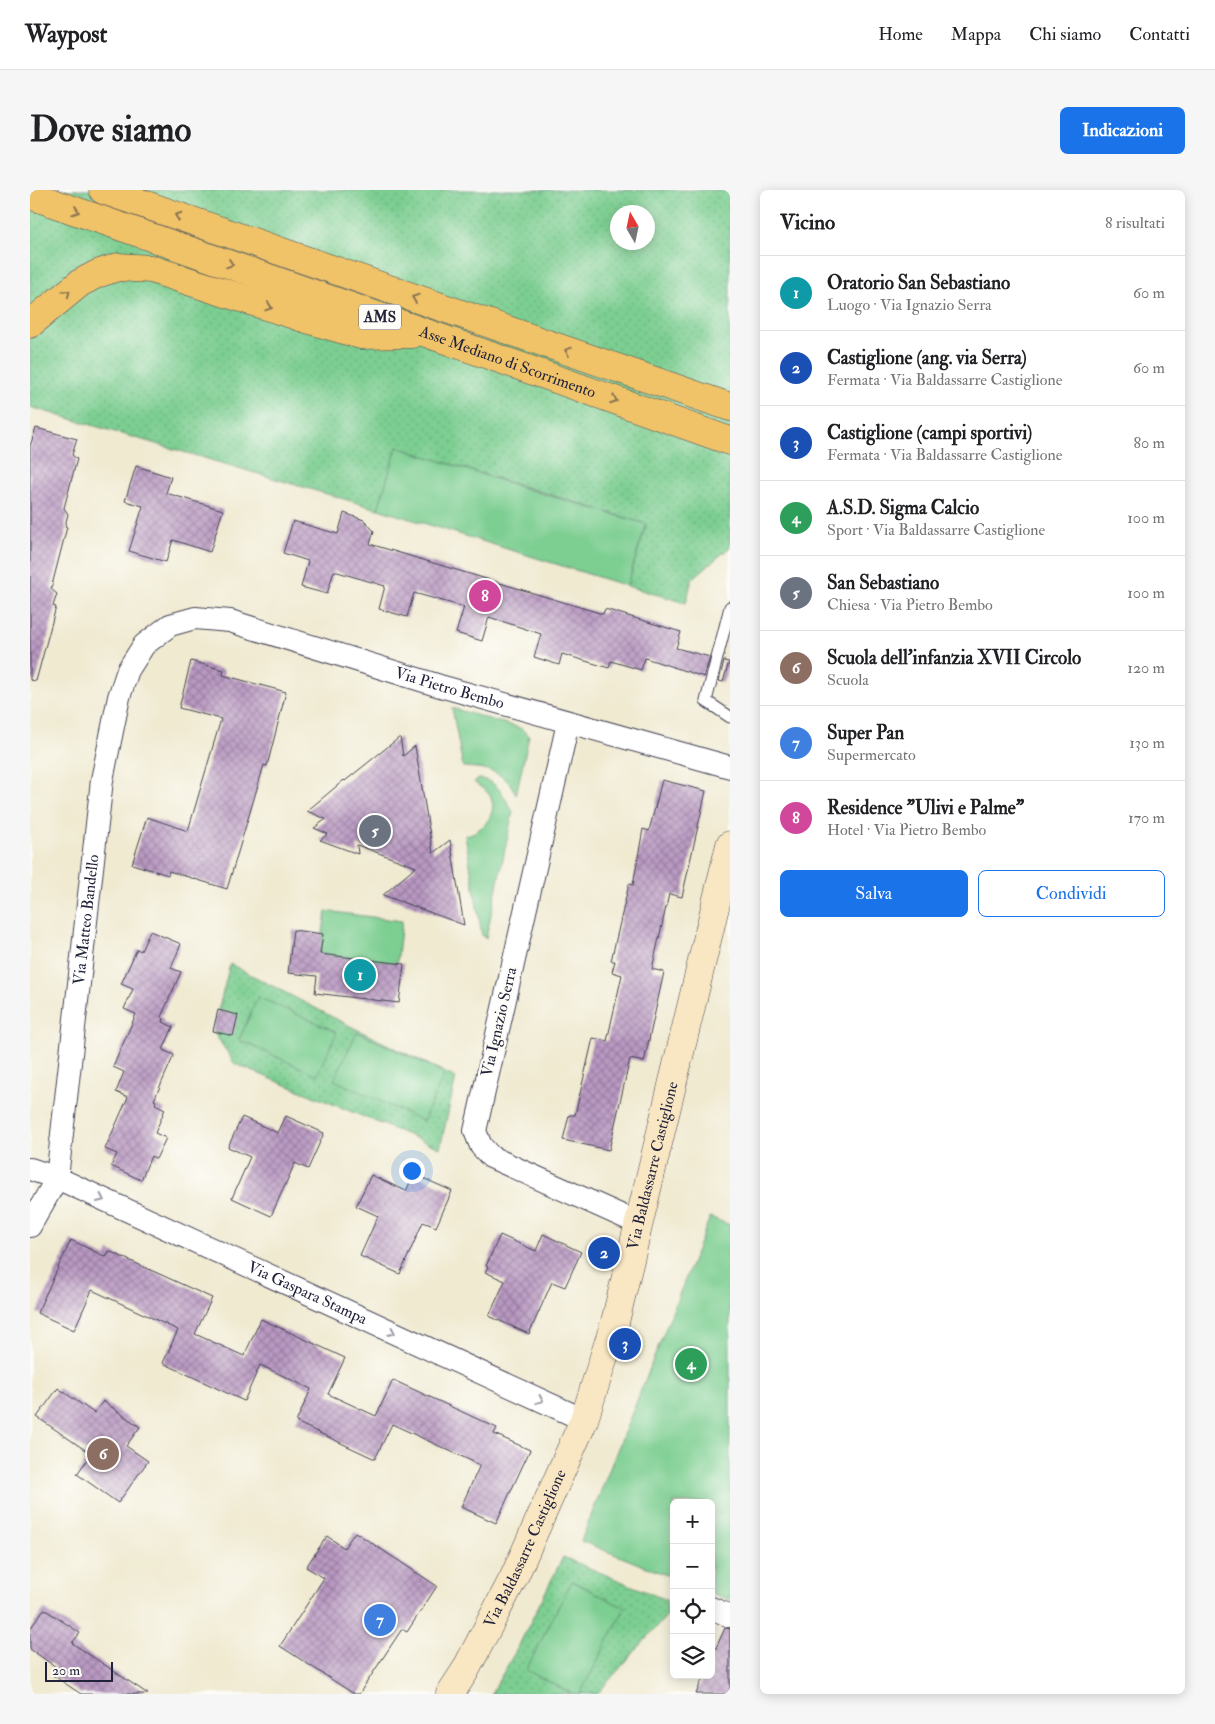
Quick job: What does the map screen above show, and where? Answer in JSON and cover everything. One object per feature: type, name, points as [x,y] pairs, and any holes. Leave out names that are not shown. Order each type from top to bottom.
[{"type":"highway","name":"Asse Mediano di Scorrimento","points":[[103,190],[730,406]]},
{"type":"highway","name":"Asse Mediano di Scorrimento","points":[[30,195],[730,441]]},
{"type":"highway","points":[[30,324],[80,283],[97,274],[118,267],[151,269],[173,275],[296,316],[361,335],[429,334]]},
{"type":"highway","points":[[682,390],[730,396]]},
{"type":"highway","points":[[676,422],[721,456],[730,460]]},
{"type":"main road","name":"Via Baldassarre Castiglione","points":[[450,1694],[465,1671],[514,1577],[584,1420],[615,1322],[640,1224],[730,845]]},
{"type":"street","name":"Via Pietro Bembo","points":[[170,625],[195,618],[230,621],[440,686],[730,767]]},
{"type":"street","name":"Via Matteo Bandello","points":[[30,1226],[57,1178],[102,780],[119,697],[128,670],[144,645],[170,625]]},
{"type":"street","name":"Via Ignazio Serra","points":[[568,723],[475,1131],[481,1146],[490,1157],[640,1224]]},
{"type":"street","name":"Via Gaspara Stampa","points":[[30,1168],[57,1178],[584,1420]]},
{"type":"street","points":[[715,1610],[730,1616]]},
{"type":"lane","points":[[730,607],[706,701],[730,717]]},
{"type":"green space","points":[[30,190],[730,190],[730,547],[692,579],[686,603],[627,586],[646,524],[397,448],[378,509],[30,407]]},
{"type":"green space","points":[[397,447],[527,489],[646,524],[627,586],[378,509]]},
{"type":"green space","points":[[452,708],[520,728],[529,736],[516,795],[507,781],[494,772],[479,768],[463,767]]},
{"type":"green space","points":[[479,779],[491,782],[496,786],[513,812],[486,938],[482,936],[465,835],[471,834],[482,827],[487,822],[492,811],[493,804],[490,795],[474,782]]},
{"type":"green space","points":[[326,911],[402,921],[397,963],[320,954]]},
{"type":"green space","points":[[230,964],[456,1078],[440,1148],[235,1064],[213,1031]]},
{"type":"green space","points":[[258,997],[337,1032],[317,1075],[239,1040]]},
{"type":"green space","points":[[357,1032],[445,1073],[423,1121],[334,1080]]},
{"type":"green space","points":[[710,1217],[730,1225],[730,1600],[715,1594],[715,1499],[670,1499],[670,1576],[581,1541]]},
{"type":"green space","points":[[563,1557],[666,1600],[668,1614],[597,1694],[491,1694],[517,1649]]},
{"type":"green space","points":[[572,1581],[625,1608],[580,1694],[573,1694],[526,1670]]},
{"type":"building","points":[[36,428],[77,439],[72,455],[77,459],[64,508],[68,514],[65,526],[67,527],[51,589],[57,594],[53,606],[56,607],[36,681],[30,680],[30,446]]},
{"type":"building","points":[[136,466],[171,477],[166,493],[223,510],[210,552],[173,540],[166,562],[129,551],[143,506],[125,501]]},
{"type":"building","points":[[344,513],[364,520],[374,531],[370,544],[603,614],[605,609],[681,632],[676,648],[710,657],[704,677],[645,658],[641,670],[611,661],[609,668],[562,654],[559,665],[534,657],[541,634],[489,617],[482,641],[456,633],[464,607],[414,593],[407,617],[379,609],[385,586],[334,571],[327,594],[301,587],[308,561],[283,553],[293,521],[338,534]]},
{"type":"building","points":[[191,661],[224,670],[223,675],[286,692],[267,766],[264,765],[227,889],[169,871],[168,875],[132,864],[147,817],[188,831],[221,719],[179,708]]},
{"type":"building","points":[[724,661],[729,662],[723,682],[719,681]]},
{"type":"building","points":[[400,737],[403,756],[415,746],[433,853],[450,840],[464,925],[383,895],[416,867],[357,845],[358,854],[320,840],[328,834],[314,828],[326,819],[307,811]]},
{"type":"building","points":[[662,780],[706,791],[682,897],[669,894],[652,969],[664,972],[644,1062],[630,1059],[609,1150],[563,1140],[569,1115],[575,1115],[593,1038],[607,1041],[622,975],[612,972],[615,961],[611,961],[629,884],[633,885],[643,829],[649,831]]},
{"type":"building","points":[[293,930],[323,934],[320,954],[404,964],[399,1003],[315,993],[317,976],[288,973]]},
{"type":"building","points":[[150,931],[181,944],[171,968],[181,972],[161,1017],[164,1019],[163,1022],[173,1027],[163,1050],[174,1055],[154,1100],[156,1101],[155,1104],[165,1109],[155,1133],[166,1138],[156,1159],[151,1156],[141,1180],[111,1166],[117,1154],[105,1149],[128,1097],[116,1092],[124,1072],[113,1067],[136,1014],[124,1009],[133,989],[121,984],[137,949],[141,951]]},
{"type":"building","points":[[218,1010],[238,1015],[233,1036],[213,1031]]},
{"type":"building","points":[[286,1116],[324,1133],[308,1169],[295,1163],[271,1216],[232,1198],[250,1157],[228,1147],[242,1117],[278,1133]]},
{"type":"building","points":[[414,1174],[452,1191],[436,1227],[423,1222],[400,1274],[360,1256],[378,1216],[356,1206],[371,1175],[406,1191]]},
{"type":"building","points":[[543,1234],[581,1252],[565,1287],[552,1282],[529,1334],[489,1316],[505,1281],[485,1272],[500,1235],[536,1251]]},
{"type":"building","points":[[71,1240],[106,1257],[109,1251],[212,1298],[195,1334],[244,1356],[261,1319],[345,1358],[328,1394],[376,1416],[393,1380],[497,1428],[494,1434],[530,1450],[496,1523],[461,1507],[480,1465],[392,1424],[375,1459],[296,1422],[311,1389],[260,1365],[244,1401],[163,1363],[178,1330],[92,1290],[74,1330],[37,1313]]},
{"type":"building","points":[[58,1388],[94,1413],[103,1401],[140,1427],[126,1446],[148,1461],[118,1503],[77,1474],[91,1454],[37,1417]]},
{"type":"building","points":[[355,1532],[437,1586],[407,1632],[402,1629],[359,1694],[354,1694],[280,1646],[324,1578],[306,1567],[327,1536],[344,1548]]},
{"type":"building","points":[[44,1609],[80,1633],[72,1643],[148,1694],[81,1694],[51,1674],[56,1667],[30,1649],[30,1629]]},
{"type":"building","points":[[725,1628],[730,1629],[730,1694],[696,1694],[702,1679],[715,1679],[715,1650]]},
{"type":"place","name":"Residence \"Ulivi e Palme\"","points":[[485,596]]},
{"type":"place","name":"San Sebastiano","points":[[375,831]]},
{"type":"place","name":"Oratorio San Sebastiano","points":[[360,975]]},
{"type":"place","name":"Castiglione (ang. via Serra)","points":[[604,1253]]},
{"type":"place","name":"Castiglione (campi sportivi)","points":[[625,1344]]},
{"type":"place","name":"A.S.D. Sigma Calcio","points":[[691,1364]]},
{"type":"place","name":"Scuola dell'infanzia XVII Circolo","points":[[103,1454]]},
{"type":"place","name":"Super Pan","points":[[380,1620]]}]
